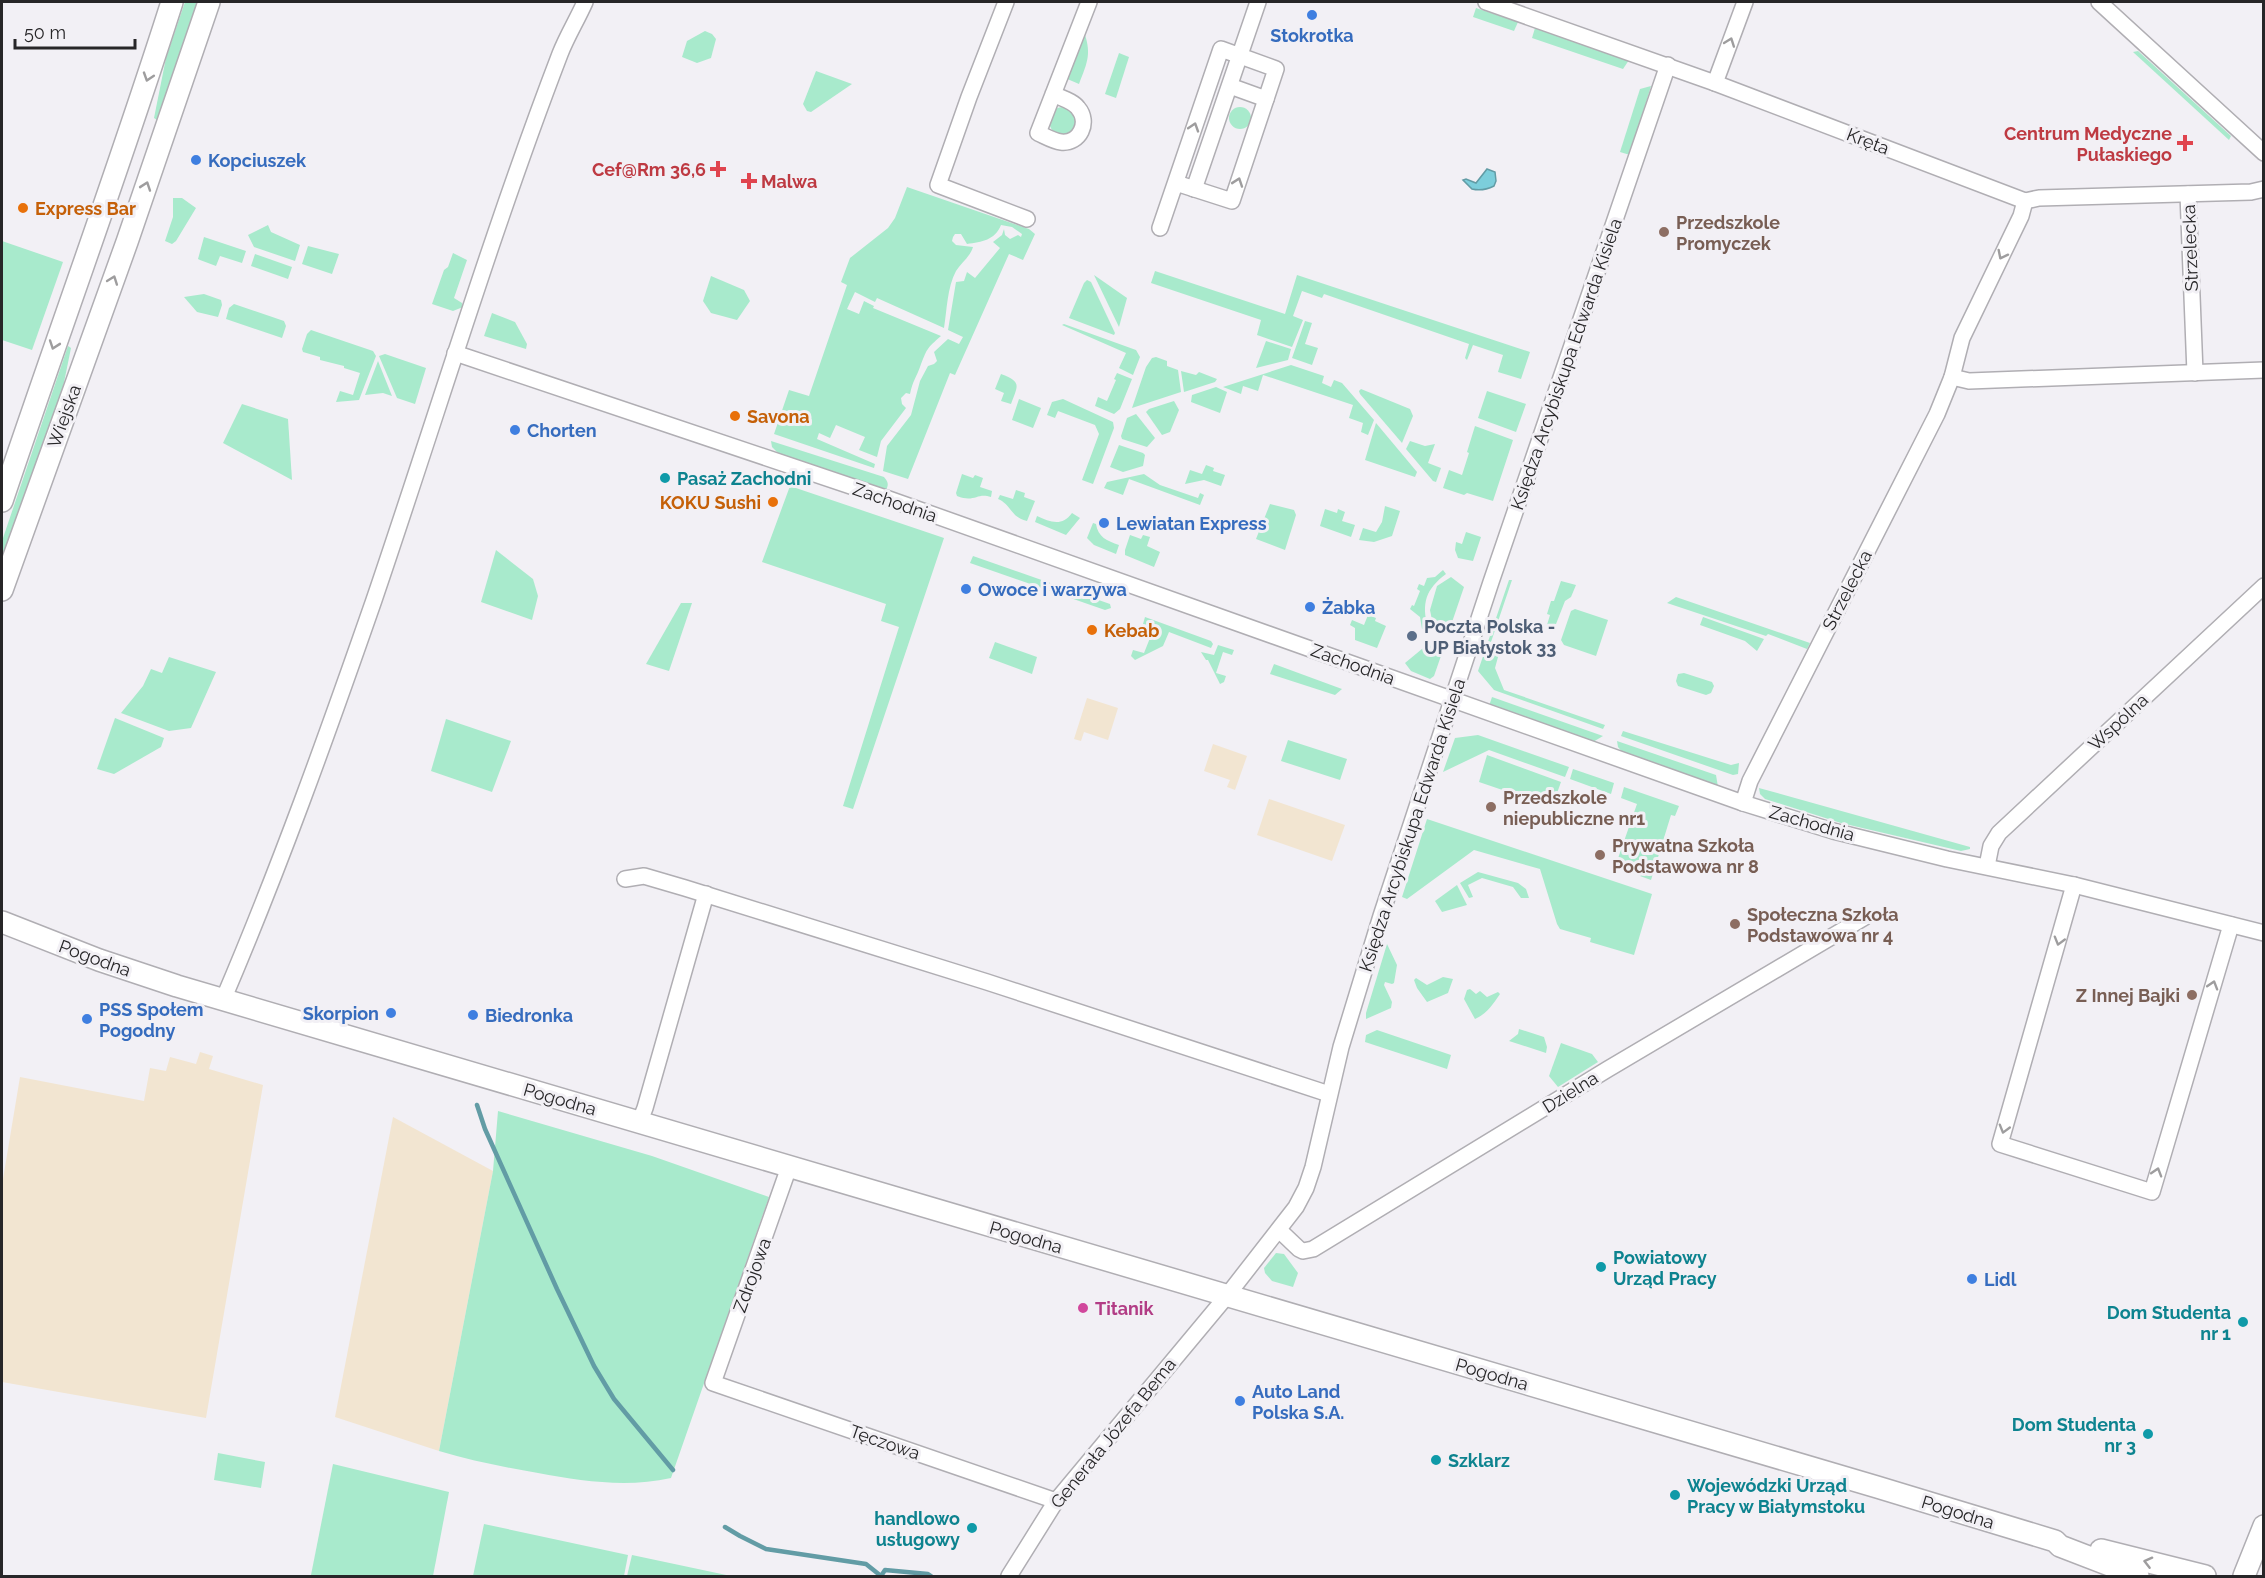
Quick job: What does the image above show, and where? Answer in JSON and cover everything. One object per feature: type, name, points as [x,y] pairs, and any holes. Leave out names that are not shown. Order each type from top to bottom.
[{"type":"street","name":"Wiejska","points":[[2,501],[66,311],[133,124],[172,2]]},
{"type":"street","name":"Wiejska","points":[[2,590],[127,242],[209,2]]},
{"type":"street","points":[[223,1000],[263,904],[310,780],[374,600],[498,224],[561,50],[585,2]]},
{"type":"street","points":[[1006,2],[938,185],[1027,219]]},
{"type":"street","points":[[1053,94],[1089,2]]},
{"type":"street","points":[[1194,189],[1258,2]]},
{"type":"street","name":"Kręta","points":[[1486,2],[1668,65],[2025,201],[2039,198],[2251,192],[2264,189]]},
{"type":"street","points":[[1715,83],[1744,2]]},
{"type":"street","points":[[2099,2],[2264,153]]},
{"type":"street","points":[[1160,228],[1221,49],[1276,69],[1232,201],[1176,183]]},
{"type":"street","name":"Księdza Arcybiskupa Edwarda Kisiela","points":[[1226,1297],[1296,1207],[1314,1167],[1344,1035],[1381,916],[1668,65]]},
{"type":"street","points":[[1230,86],[1266,99]]},
{"type":"street","name":"Strzelecka","points":[[2188,194],[2195,373]]},
{"type":"street","name":"Strzelecka","points":[[1743,803],[1750,781],[1937,414],[1952,376],[1962,338],[2021,216],[2025,201]]},
{"type":"street","points":[[95,231],[127,242]]},
{"type":"street","points":[[66,311],[72,302],[83,299],[93,304],[99,314],[99,319]]},
{"type":"street","name":"Zachodnia","points":[[455,353],[889,499],[1743,803],[1833,831],[1947,859],[2074,885],[2264,933]]},
{"type":"street","points":[[1952,376],[1969,381],[2264,370]]},
{"type":"street","name":"Wspólna","points":[[1987,866],[1991,846],[1999,833],[2264,586]]},
{"type":"street","points":[[625,879],[644,876],[706,894],[987,982],[1329,1094]]},
{"type":"street","points":[[2074,885],[2000,1143],[2152,1192],[2231,925]]},
{"type":"street","points":[[639,1122],[645,1108],[706,894]]},
{"type":"street","name":"Dzielna","points":[[1279,1230],[1299,1249],[1303,1251],[1312,1249],[1608,1069],[1865,917]]},
{"type":"street","name":"Pogodna","points":[[2,922],[99,960],[223,1000],[1226,1297],[1717,1439],[2055,1542],[2060,1546],[2138,1576]]},
{"type":"street","name":"Zdrojowa","points":[[713,1383],[789,1167]]},
{"type":"street","name":"Generała Józefa Bema","points":[[1009,1576],[1056,1501],[1226,1297]]},
{"type":"street","name":"Tęczowa","points":[[713,1383],[1056,1501]]},
{"type":"street","points":[[2244,1576],[2264,1526]]},
{"type":"street","name":"Pogodna","points":[[2055,1542],[2064,1541],[2205,1576]]},
{"type":"shaded area","points":[[1087,698],[1118,708],[1108,740],[1084,732],[1081,741],[1074,739]]},
{"type":"shaded area","points":[[1213,744],[1247,756],[1235,790],[1227,787],[1230,780],[1204,771]]},
{"type":"shaded area","points":[[1269,799],[1345,825],[1332,861],[1257,835]]},
{"type":"shaded area","points":[[200,1052],[213,1056],[209,1069],[263,1085],[206,1418],[2,1382],[2,1185],[20,1077],[144,1101],[150,1068],[166,1071],[170,1057],[196,1064]]},
{"type":"shaded area","points":[[393,1117],[493,1171],[439,1451],[335,1417]]},
{"type":"green space","points":[[185,2],[198,2],[157,120],[154,118],[166,58]]},
{"type":"green space","points":[[1476,8],[1518,22],[1514,31],[1473,17]]},
{"type":"green space","points":[[1535,28],[1629,60],[1623,69],[1532,38]]},
{"type":"green space","points":[[1083,29],[1088,57],[1079,84],[1065,78]]},
{"type":"green space","points":[[705,31],[716,39],[711,58],[697,63],[682,57],[687,41]]},
{"type":"green space","points":[[2138,51],[2231,136],[2229,140],[2133,52]]},
{"type":"green space","points":[[1119,53],[1129,57],[1116,98],[1105,94]]},
{"type":"green space","points":[[816,71],[852,84],[811,112],[807,111],[803,104]]},
{"type":"green space","points":[[1651,86],[1630,155],[1620,152],[1640,89]]},
{"type":"green space","points":[[1063,107],[1073,111],[1077,121],[1073,131],[1063,135],[1053,131],[1049,121],[1053,111]]},
{"type":"green space","points":[[1240,107],[1248,110],[1251,118],[1248,126],[1240,129],[1232,126],[1229,118],[1232,110]]},
{"type":"green space","points":[[907,187],[1029,229],[1035,234],[1023,260],[1009,254],[955,375],[950,373],[908,479],[883,471],[887,446],[911,415],[920,381],[928,366],[937,361],[934,352],[948,339],[959,344],[963,337],[948,330],[956,282],[964,281],[967,272],[975,278],[1000,248],[993,242],[1002,235],[1004,229],[1005,235],[1010,239],[1018,235],[1021,237],[1022,234],[1012,227],[1001,225],[992,237],[967,244],[961,234],[955,234],[952,241],[956,245],[973,247],[953,278],[944,328],[877,298],[875,302],[855,292],[847,309],[859,314],[864,301],[874,306],[873,308],[941,336],[926,353],[910,394],[906,393],[901,398],[906,408],[881,441],[877,457],[859,450],[865,437],[836,425],[830,438],[819,433],[817,439],[875,464],[874,468],[774,434],[789,390],[809,396],[847,285],[841,282],[850,258],[888,228],[895,218]]},
{"type":"green space","points":[[173,198],[182,198],[196,208],[172,244],[165,241],[173,217]]},
{"type":"green space","points":[[268,225],[271,232],[300,245],[295,261],[254,247],[248,235]]},
{"type":"green space","points":[[204,237],[246,251],[242,263],[220,256],[216,266],[198,259]]},
{"type":"green space","points":[[2,241],[63,262],[32,350],[2,340]]},
{"type":"green space","points":[[308,246],[339,254],[332,274],[302,264]]},
{"type":"green space","points":[[453,253],[467,260],[454,298],[462,303],[463,307],[453,311],[432,304],[444,270],[448,267]]},
{"type":"green space","points":[[255,254],[292,267],[288,279],[251,266]]},
{"type":"green space","points":[[1155,271],[1285,314],[1297,275],[1530,352],[1521,379],[1498,372],[1503,355],[1473,345],[1467,360],[1465,358],[1469,344],[1324,294],[1322,298],[1302,291],[1293,316],[1303,320],[1292,347],[1257,335],[1261,320],[1151,283]]},
{"type":"green space","points":[[1094,275],[1127,298],[1119,327]]},
{"type":"green space","points":[[711,276],[744,290],[750,301],[737,320],[711,313],[703,301]]},
{"type":"green space","points":[[1087,280],[1091,282],[1114,335],[1069,318]]},
{"type":"green space","points":[[204,294],[221,300],[222,305],[218,317],[197,312],[184,297]]},
{"type":"green space","points":[[234,304],[284,321],[286,326],[282,338],[226,319],[229,308]]},
{"type":"green space","points":[[492,313],[515,322],[527,344],[526,349],[484,336]]},
{"type":"green space","points":[[1305,321],[1312,323],[1305,344],[1318,348],[1312,365],[1292,358]]},
{"type":"green space","points":[[1062,325],[1136,350],[1140,357],[1133,375],[1119,368],[1126,353]]},
{"type":"green space","points":[[311,330],[373,351],[376,356],[359,400],[336,402],[340,391],[353,395],[360,373],[303,352],[307,334]]},
{"type":"green space","points":[[1266,341],[1291,349],[1288,360],[1256,368]]},
{"type":"green space","points":[[68,346],[71,348],[60,402],[2,565],[2,541]]},
{"type":"green space","points":[[385,354],[426,368],[415,404],[397,398],[379,356]]},
{"type":"green space","points":[[1152,358],[1167,361],[1167,366],[1178,370],[1181,392],[1132,408],[1146,367]]},
{"type":"green space","points":[[378,361],[392,396],[383,393],[365,395]]},
{"type":"green space","points":[[1291,365],[1324,376],[1322,383],[1331,387],[1334,380],[1342,383],[1374,420],[1368,435],[1361,432],[1363,423],[1349,418],[1353,405],[1263,375],[1258,391],[1243,386],[1241,394],[1223,387]]},
{"type":"green space","points":[[1181,371],[1196,375],[1199,372],[1217,379],[1215,382],[1184,392]]},
{"type":"green space","points":[[1117,373],[1132,379],[1120,409],[1114,414],[1095,406],[1098,397],[1107,401]]},
{"type":"green space","points":[[1001,374],[1012,379],[1017,385],[1011,404],[1001,401],[1004,393],[995,389]]},
{"type":"green space","points":[[1216,387],[1227,392],[1220,413],[1191,402],[1192,395]]},
{"type":"green space","points":[[1361,389],[1410,409],[1413,416],[1402,443],[1360,394]]},
{"type":"green space","points":[[1487,391],[1526,404],[1516,432],[1478,418]]},
{"type":"green space","points":[[1019,399],[1041,408],[1033,428],[1012,420]]},
{"type":"green space","points":[[1063,399],[1113,422],[1114,428],[1093,484],[1082,480],[1099,434],[1095,425],[1058,411],[1055,418],[1047,415],[1052,402]]},
{"type":"green space","points":[[1174,401],[1179,410],[1170,432],[1162,435],[1146,412]]},
{"type":"green space","points":[[242,404],[288,419],[292,480],[223,443]]},
{"type":"green space","points":[[1136,414],[1155,438],[1147,447],[1122,439],[1121,436],[1127,418]]},
{"type":"green space","points":[[1376,423],[1417,472],[1415,477],[1365,460]]},
{"type":"green space","points":[[1475,426],[1513,440],[1493,501],[1443,488],[1449,470],[1462,475]]},
{"type":"green space","points":[[771,441],[884,477],[888,483],[887,488],[886,490],[778,453],[772,447]]},
{"type":"green space","points":[[1410,441],[1425,446],[1435,444],[1428,463],[1441,468],[1436,482],[1406,449]]},
{"type":"green space","points":[[1119,445],[1143,453],[1145,455],[1143,466],[1123,472],[1110,467]]},
{"type":"green space","points":[[1206,465],[1214,468],[1213,471],[1225,475],[1221,486],[1204,480],[1185,484],[1190,470],[1202,474]]},
{"type":"green space","points":[[962,474],[973,478],[975,475],[983,478],[980,487],[992,491],[991,497],[963,498],[957,496]]},
{"type":"green space","points":[[1144,474],[1160,485],[1198,498],[1200,493],[1204,495],[1200,505],[1129,479],[1123,495],[1104,488],[1107,482]]},
{"type":"green space","points":[[790,486],[944,538],[853,809],[843,806],[899,627],[881,621],[886,604],[762,562]]},
{"type":"green space","points":[[1016,490],[1025,493],[1024,497],[1035,501],[1027,521],[1017,517],[1006,504],[998,499],[1000,495],[1013,499]]},
{"type":"green space","points":[[1270,504],[1294,510],[1296,515],[1285,550],[1256,539]]},
{"type":"green space","points":[[1385,506],[1400,511],[1392,536],[1374,542],[1359,540],[1363,528],[1376,532],[1382,522]]},
{"type":"green space","points":[[1325,509],[1337,513],[1338,509],[1345,512],[1342,521],[1355,525],[1351,537],[1320,526]]},
{"type":"green space","points":[[1072,513],[1080,518],[1066,535],[1035,522],[1037,516],[1060,522]]},
{"type":"green space","points":[[1093,523],[1096,524],[1104,538],[1119,545],[1116,554],[1094,545],[1087,538]]},
{"type":"green space","points":[[1466,532],[1481,537],[1473,561],[1458,558],[1455,550],[1456,542],[1462,544]]},
{"type":"green space","points":[[1130,535],[1141,539],[1143,535],[1150,537],[1147,546],[1160,552],[1154,567],[1125,555]]},
{"type":"green space","points":[[496,550],[533,579],[538,596],[532,620],[481,602]]},
{"type":"green space","points":[[973,556],[1110,604],[1111,608],[1105,610],[970,563]]},
{"type":"green space","points":[[1443,570],[1446,574],[1434,585],[1427,597],[1425,611],[1428,628],[1422,629],[1420,617],[1410,609],[1412,605],[1414,606],[1420,591],[1417,589],[1419,584],[1424,586],[1427,578],[1435,577]]},
{"type":"green space","points":[[1451,577],[1464,587],[1449,631],[1434,630],[1430,610],[1437,586]]},
{"type":"green space","points":[[1509,580],[1512,580],[1491,642],[1501,646],[1495,668],[1504,690],[1605,725],[1603,729],[1494,690],[1478,671]]},
{"type":"green space","points":[[1561,581],[1576,585],[1571,597],[1565,601],[1556,624],[1551,627],[1547,625],[1550,615],[1547,614]]},
{"type":"green space","points":[[1676,597],[1810,643],[1807,649],[1768,634],[1766,636],[1667,603]]},
{"type":"green space","points":[[681,603],[692,603],[669,671],[646,664]]},
{"type":"green space","points":[[1575,609],[1608,620],[1596,656],[1564,645],[1561,640],[1571,611]]},
{"type":"green space","points":[[1368,615],[1386,626],[1377,648],[1355,640],[1355,628],[1350,625],[1352,620],[1364,625]]},
{"type":"green space","points":[[1145,617],[1211,641],[1213,644],[1211,648],[1169,632],[1163,646],[1135,660],[1131,656],[1133,650],[1144,653],[1154,628],[1143,624]]},
{"type":"green space","points":[[1703,617],[1764,639],[1757,651],[1745,641],[1700,625]]},
{"type":"green space","points":[[995,642],[1037,657],[1032,674],[989,658]]},
{"type":"green space","points":[[1428,644],[1442,653],[1434,676],[1430,679],[1411,671],[1405,663]]},
{"type":"green space","points":[[1218,645],[1234,650],[1232,655],[1223,652],[1216,673],[1226,676],[1224,682],[1220,684],[1208,660],[1201,652],[1214,655]]},
{"type":"green space","points":[[169,657],[216,672],[191,728],[169,731],[121,713],[143,686],[151,669],[162,673]]},
{"type":"green space","points":[[1274,664],[1342,689],[1335,695],[1270,674]]},
{"type":"green space","points":[[1684,673],[1712,682],[1714,686],[1711,693],[1706,695],[1678,686],[1676,681],[1678,674]]},
{"type":"green space","points":[[1492,697],[1603,736],[1593,742],[1489,706]]},
{"type":"green space","points":[[115,718],[164,738],[161,747],[114,774],[97,769]]},
{"type":"green space","points":[[446,719],[511,741],[492,792],[431,771]]},
{"type":"green space","points":[[1623,731],[1731,765],[1739,763],[1738,774],[1733,775],[1621,736]]},
{"type":"green space","points":[[1478,735],[1569,767],[1565,777],[1489,750],[1443,772],[1455,738]]},
{"type":"green space","points":[[1288,740],[1347,759],[1340,780],[1281,761]]},
{"type":"green space","points":[[1617,741],[1716,775],[1718,787],[1623,753]]},
{"type":"green space","points":[[1487,755],[1561,782],[1552,807],[1479,782]]},
{"type":"green space","points":[[1573,769],[1614,783],[1611,794],[1570,779]]},
{"type":"green space","points":[[1624,787],[1679,806],[1675,816],[1671,815],[1651,880],[1615,867],[1637,804],[1621,798]]},
{"type":"green space","points":[[1759,788],[1970,847],[1970,849],[1961,851],[1841,823],[1765,799],[1760,794]]},
{"type":"green space","points":[[1427,819],[1652,894],[1634,955],[1590,942],[1591,938],[1560,929],[1540,869],[1474,850],[1407,899],[1402,897]]},
{"type":"green space","points":[[1478,872],[1518,883],[1526,889],[1529,898],[1521,898],[1513,887],[1482,878],[1468,885],[1473,897],[1469,898],[1460,883]]},
{"type":"green space","points":[[1457,885],[1467,905],[1442,912],[1435,901]]},
{"type":"green space","points":[[1387,944],[1397,965],[1394,983],[1385,982],[1384,985],[1392,1002],[1391,1008],[1366,1019],[1366,1013]]},
{"type":"green space","points":[[1443,977],[1453,979],[1448,993],[1427,1002],[1414,980],[1416,978],[1427,985]]},
{"type":"green space","points":[[1470,989],[1476,994],[1480,991],[1487,997],[1498,992],[1500,994],[1486,1012],[1475,1019],[1464,999],[1467,990]]},
{"type":"green space","points":[[1519,1029],[1544,1037],[1546,1053],[1509,1041],[1518,1034]]},
{"type":"green space","points":[[1377,1030],[1451,1055],[1447,1069],[1365,1042],[1366,1035]]},
{"type":"green space","points":[[1561,1043],[1592,1054],[1598,1062],[1558,1087],[1549,1076]]},
{"type":"green space","points":[[498,1111],[652,1156],[769,1197],[671,1478],[637,1483],[588,1481],[500,1466],[439,1451],[493,1171]]},
{"type":"green space","points":[[1276,1253],[1284,1254],[1298,1273],[1293,1287],[1272,1281],[1265,1273],[1264,1268]]},
{"type":"green space","points":[[218,1453],[265,1462],[261,1488],[214,1480]]},
{"type":"green space","points":[[333,1464],[449,1492],[433,1576],[311,1575]]},
{"type":"green space","points":[[484,1524],[628,1555],[624,1576],[473,1576]]},
{"type":"green space","points":[[632,1555],[731,1576],[627,1576]]},
{"type":"water","points":[[1487,169],[1495,172],[1494,186],[1480,190],[1472,189],[1463,180],[1476,183]]},
{"type":"waterway","points":[[477,1105],[485,1129],[594,1366],[614,1399],[673,1470]]},
{"type":"waterway","points":[[725,1527],[766,1549],[866,1564],[881,1576],[885,1570],[931,1576]]},
{"type":"place","name":"Stokrotka","points":[[1312,15]]},
{"type":"place","name":"Centrum Medyczne Pułaskiego","points":[[2185,143]]},
{"type":"place","name":"Kopciuszek","points":[[196,160]]},
{"type":"place","name":"Cef@Rm 36,6","points":[[718,169]]},
{"type":"place","name":"Malwa","points":[[749,181]]},
{"type":"place","name":"Express Bar","points":[[23,208]]},
{"type":"place","name":"Przedszkole Promyczek","points":[[1664,232]]},
{"type":"place","name":"Savona","points":[[735,416]]},
{"type":"place","name":"Chorten","points":[[515,430]]},
{"type":"place","name":"Pasaż Zachodni","points":[[665,478]]},
{"type":"place","name":"KOKU Sushi","points":[[773,502]]},
{"type":"place","name":"Lewiatan Express","points":[[1104,523]]},
{"type":"place","name":"Owoce i warzywa","points":[[966,589]]},
{"type":"place","name":"Żabka","points":[[1310,607]]},
{"type":"place","name":"Kebab","points":[[1092,630]]},
{"type":"place","name":"Poczta Polska - UP Białystok 33","points":[[1412,636]]},
{"type":"place","name":"Przedszkole niepubliczne nr1","points":[[1491,807]]},
{"type":"place","name":"Prywatna Szkoła Podstawowa nr 8","points":[[1600,855]]},
{"type":"place","name":"Społeczna Szkoła Podstawowa nr 4","points":[[1735,924]]},
{"type":"place","name":"Z Innej Bajki","points":[[2192,995]]},
{"type":"place","name":"Skorpion","points":[[391,1013]]},
{"type":"place","name":"Biedronka","points":[[473,1015]]},
{"type":"place","name":"PSS Społem Pogodny","points":[[87,1019]]},
{"type":"place","name":"Powiatowy Urząd Pracy","points":[[1601,1267]]},
{"type":"place","name":"Lidl","points":[[1972,1279]]},
{"type":"place","name":"Titanik","points":[[1083,1308]]},
{"type":"place","name":"Dom Studenta nr 1","points":[[2243,1322]]},
{"type":"place","name":"Auto Land Polska S.A.","points":[[1240,1401]]},
{"type":"place","name":"Dom Studenta nr 3","points":[[2148,1434]]},
{"type":"place","name":"Szklarz","points":[[1436,1460]]},
{"type":"place","name":"Wojewódzki Urząd Pracy w Białymstoku","points":[[1675,1495]]},
{"type":"place","name":"handlowo usługowy","points":[[972,1528]]}]
